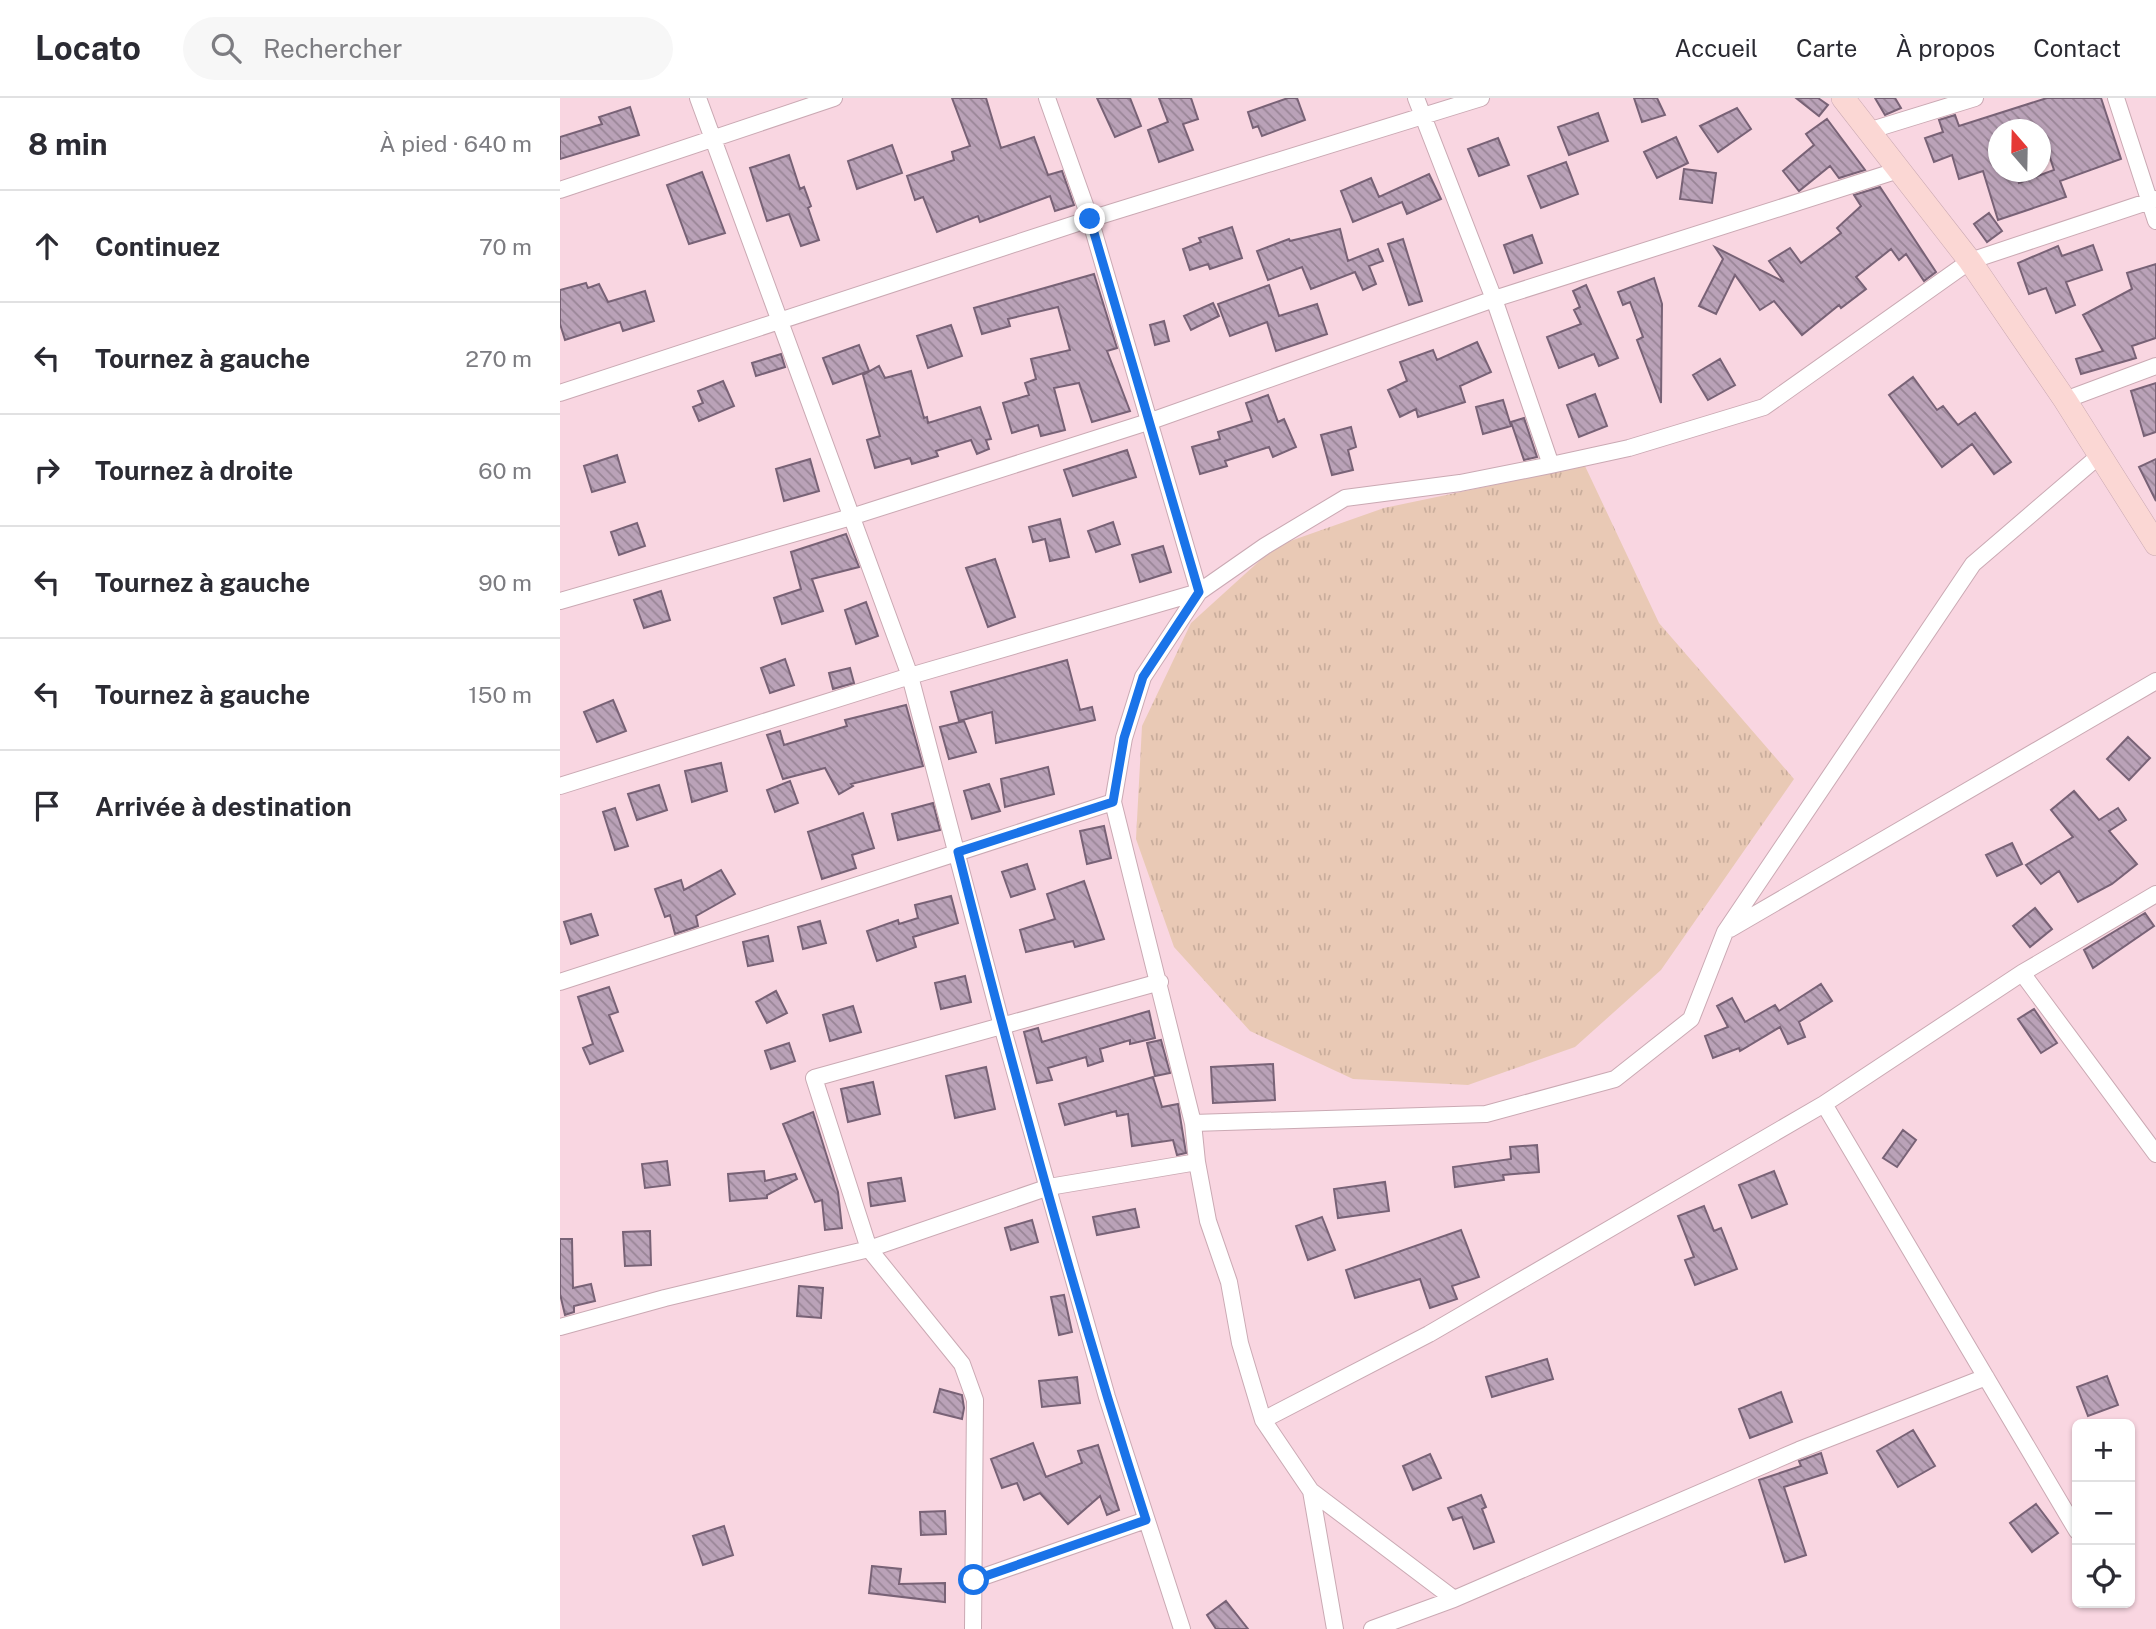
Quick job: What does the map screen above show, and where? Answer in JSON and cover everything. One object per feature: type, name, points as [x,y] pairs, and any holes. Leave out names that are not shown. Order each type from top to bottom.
[{"type":"street","points":[[698,98],[910,676],[1002,1026],[1107,1398],[1182,1629]]},
{"type":"street","points":[[560,190],[834,98]]},
{"type":"street","points":[[1047,98],[1090,219],[1199,592],[1143,677],[1124,738],[1113,802],[1194,1123],[1196,1162],[1208,1221],[1230,1282],[1240,1343],[1263,1420],[1311,1491],[1454,1599]]},
{"type":"street","points":[[1416,98],[1494,299],[1551,465]]},
{"type":"street","points":[[560,393],[1090,219],[1481,98]]},
{"type":"street","points":[[1843,98],[1970,261],[2065,400],[2156,544]]},
{"type":"street","points":[[1868,131],[1975,98]]},
{"type":"street","points":[[2116,98],[2153,200],[2156,221]]},
{"type":"street","points":[[560,601],[851,517],[1151,421],[1494,299],[1899,170]]},
{"type":"street","points":[[560,786],[910,676],[1199,592],[1265,546],[1345,498],[1460,483],[1551,465],[1629,448],[1764,407],[1970,261],[2153,200]]},
{"type":"street","points":[[2065,400],[2156,366]]},
{"type":"street","points":[[1194,1123],[1486,1114],[1615,1079],[1691,1019],[1724,932],[1973,564],[2099,455]]},
{"type":"street","points":[[1724,932],[2156,681]]},
{"type":"street","points":[[560,982],[1113,802]]},
{"type":"street","points":[[1263,1420],[1429,1334],[1824,1104],[2022,973],[2156,894]]},
{"type":"street","points":[[2022,973],[2156,1154]]},
{"type":"street","points":[[974,1629],[975,1400],[962,1364],[869,1250],[814,1078],[1160,982]]},
{"type":"street","points":[[1824,1104],[2072,1523]]},
{"type":"street","points":[[560,1327],[665,1298],[869,1250],[1049,1187],[1196,1162]]},
{"type":"street","points":[[1372,1629],[1454,1599],[1799,1450],[1986,1377]]},
{"type":"street","points":[[1311,1491],[1335,1629]]},
{"type":"street","points":[[974,1580],[1146,1520]]},
{"type":"green space","points":[[1585,466],[1659,623],[1794,779],[1661,970],[1575,1047],[1468,1085],[1353,1079],[1250,1031],[1174,947],[1136,839],[1142,726],[1191,623],[1276,546],[1384,508]]},
{"type":"building","points":[[952,98],[986,98],[1001,148],[1034,137],[1048,175],[1062,171],[1074,205],[1055,211],[1050,196],[980,222],[978,216],[937,232],[923,197],[915,200],[907,176],[954,160],[952,152],[970,146]]},
{"type":"building","points":[[1097,98],[1130,98],[1141,126],[1115,137]]},
{"type":"building","points":[[1159,98],[1191,98],[1198,119],[1183,124],[1193,150],[1159,162],[1148,130],[1168,122]]},
{"type":"building","points":[[1288,98],[1297,98],[1305,120],[1262,136],[1258,126],[1253,128],[1248,112]]},
{"type":"building","points":[[1634,98],[1657,98],[1665,115],[1642,122]]},
{"type":"building","points":[[1796,98],[1818,98],[1828,105],[1819,116]]},
{"type":"building","points":[[1875,98],[1895,98],[1901,108],[1885,115]]},
{"type":"building","points":[[2047,98],[2101,98],[2121,159],[2060,181],[2066,197],[1998,220],[1983,171],[1959,179],[1952,155],[1934,162],[1925,138],[1943,132],[1939,120],[1955,115],[1959,126]]},
{"type":"building","points":[[630,107],[639,135],[560,159],[560,137],[602,124],[599,117]]},
{"type":"building","points":[[1737,108],[1751,129],[1718,152],[1700,126]]},
{"type":"building","points":[[1598,113],[1608,141],[1569,155],[1558,127]]},
{"type":"building","points":[[1827,119],[1865,170],[1839,178],[1830,166],[1799,191],[1783,171],[1814,145],[1806,134]]},
{"type":"building","points":[[1676,137],[1688,163],[1657,178],[1644,152]]},
{"type":"building","points":[[1498,138],[1509,165],[1479,176],[1468,149]]},
{"type":"building","points":[[892,145],[902,173],[857,189],[848,161]]},
{"type":"building","points":[[789,155],[800,189],[804,187],[811,206],[808,208],[819,240],[801,246],[789,214],[767,221],[750,168]]},
{"type":"building","points":[[1566,162],[1578,194],[1541,208],[1528,176]]},
{"type":"building","points":[[1684,169],[1716,173],[1712,203],[1680,199]]},
{"type":"building","points":[[702,172],[725,233],[689,244],[667,185]]},
{"type":"building","points":[[1429,174],[1441,199],[1407,214],[1402,202],[1353,222],[1341,191],[1371,178],[1379,197]]},
{"type":"building","points":[[1880,187],[1936,272],[1924,281],[1906,254],[1899,260],[1891,249],[1856,277],[1866,289],[1841,308],[1839,305],[1802,335],[1774,301],[1760,310],[1735,275],[1716,314],[1699,306],[1723,259],[1715,247],[1784,282],[1769,261],[1790,248],[1801,263],[1841,233],[1837,228],[1861,206],[1854,195]]},
{"type":"building","points":[[1989,213],[2002,231],[1987,242],[1974,224]]},
{"type":"building","points":[[1232,227],[1242,258],[1210,269],[1208,264],[1190,270],[1183,249],[1201,242],[1199,238]]},
{"type":"building","points":[[1340,229],[1348,261],[1378,249],[1383,261],[1369,266],[1376,284],[1363,290],[1355,272],[1311,289],[1302,267],[1268,280],[1257,251],[1289,239],[1290,241]]},
{"type":"building","points":[[1532,235],[1542,263],[1514,273],[1504,245]]},
{"type":"building","points":[[1403,239],[1422,301],[1409,305],[1388,244]]},
{"type":"building","points":[[2093,245],[2102,270],[2066,282],[2075,305],[2056,313],[2046,288],[2029,294],[2018,263],[2058,246],[2062,256]]},
{"type":"building","points":[[2156,264],[2156,338],[2132,346],[2136,358],[2081,374],[2076,359],[2103,351],[2083,315],[2132,289],[2127,273]]},
{"type":"building","points":[[1094,274],[1117,348],[1107,351],[1130,411],[1092,422],[1079,383],[1054,388],[1065,430],[1041,436],[1038,425],[1012,433],[1003,403],[1029,395],[1025,383],[1036,379],[1031,359],[1070,350],[1058,307],[1008,319],[1010,326],[982,334],[974,308]]},
{"type":"building","points":[[1654,278],[1662,304],[1661,403],[1637,340],[1643,337],[1630,302],[1623,305],[1618,292]]},
{"type":"building","points":[[586,283],[588,288],[599,284],[608,302],[645,291],[654,321],[623,331],[620,322],[565,340],[560,324],[560,290]]},
{"type":"building","points":[[1269,285],[1279,316],[1317,304],[1327,334],[1276,351],[1267,322],[1230,336],[1218,304]]},
{"type":"building","points":[[1586,285],[1618,358],[1599,366],[1594,354],[1559,368],[1547,337],[1581,324],[1574,310],[1580,307],[1573,291]]},
{"type":"building","points":[[1213,303],[1219,316],[1191,330],[1184,316]]},
{"type":"building","points":[[1164,321],[1169,341],[1155,345],[1150,325]]},
{"type":"building","points":[[951,325],[962,356],[928,368],[917,336]]},
{"type":"building","points":[[1477,342],[1491,372],[1460,386],[1465,402],[1418,417],[1416,409],[1400,417],[1388,390],[1407,381],[1400,362],[1433,350],[1437,360]]},
{"type":"building","points":[[859,345],[869,371],[833,384],[823,358]]},
{"type":"building","points":[[781,354],[785,367],[756,376],[752,363]]},
{"type":"building","points":[[1720,359],[1735,385],[1708,400],[1693,375]]},
{"type":"building","points":[[879,366],[885,378],[911,371],[924,418],[927,417],[928,423],[980,407],[991,439],[986,440],[989,449],[977,454],[971,440],[936,451],[938,456],[912,464],[910,458],[875,468],[867,440],[880,436],[863,375]]},
{"type":"building","points":[[1913,377],[1937,410],[1943,406],[1958,425],[1975,413],[2011,462],[1994,474],[1972,444],[1942,467],[1889,395]]},
{"type":"building","points":[[723,381],[734,406],[699,421],[693,407],[703,403],[698,391]]},
{"type":"building","points":[[2156,383],[2156,432],[2144,436],[2131,391]]},
{"type":"building","points":[[1595,394],[1607,426],[1579,437],[1567,405]]},
{"type":"building","points":[[1268,395],[1278,422],[1284,419],[1296,447],[1273,457],[1269,447],[1225,461],[1227,466],[1200,474],[1192,447],[1220,439],[1218,432],[1252,421],[1246,403]]},
{"type":"building","points":[[1503,400],[1511,426],[1483,434],[1476,407]]},
{"type":"building","points":[[1524,418],[1537,457],[1524,460],[1511,422]]},
{"type":"building","points":[[1351,427],[1356,447],[1348,450],[1353,470],[1332,475],[1321,435]]},
{"type":"building","points":[[1127,450],[1136,477],[1073,496],[1064,470]]},
{"type":"building","points":[[617,455],[625,482],[592,492],[584,466]]},
{"type":"building","points":[[810,459],[819,491],[784,501],[776,469]]},
{"type":"building","points":[[2156,459],[2156,501],[2139,467]]},
{"type":"building","points":[[1060,519],[1069,557],[1050,561],[1045,539],[1033,542],[1029,527]]},
{"type":"building","points":[[1113,522],[1120,544],[1096,552],[1088,531]]},
{"type":"building","points":[[637,523],[645,546],[619,555],[611,532]]},
{"type":"building","points":[[846,534],[859,567],[812,579],[823,611],[782,624],[774,598],[801,589],[791,552]]},
{"type":"building","points":[[1163,546],[1171,572],[1140,582],[1132,555]]},
{"type":"building","points":[[995,559],[1015,617],[988,627],[966,568]]},
{"type":"building","points":[[661,591],[670,620],[644,628],[634,600]]},
{"type":"building","points":[[866,602],[878,636],[856,644],[845,610]]},
{"type":"building","points":[[785,659],[794,685],[770,693],[761,668]]},
{"type":"building","points":[[1067,660],[1080,710],[1092,707],[1095,720],[996,743],[992,712],[959,721],[951,692]]},
{"type":"building","points":[[850,668],[854,683],[833,689],[829,673]]},
{"type":"building","points":[[613,700],[626,731],[597,742],[584,712]]},
{"type":"building","points":[[906,705],[923,766],[851,784],[853,786],[839,794],[825,768],[783,779],[767,735],[780,731],[784,745],[847,726],[845,720]]},
{"type":"building","points":[[964,721],[976,752],[949,759],[940,727]]},
{"type":"building","points":[[2128,737],[2150,758],[2129,780],[2107,759]]},
{"type":"building","points":[[721,763],[727,791],[692,802],[685,771]]},
{"type":"building","points":[[1048,767],[1054,794],[1005,807],[1001,779]]},
{"type":"building","points":[[790,781],[798,803],[775,812],[767,790]]},
{"type":"building","points":[[989,784],[1000,811],[972,819],[964,791]]},
{"type":"building","points":[[659,785],[667,810],[637,820],[628,794]]},
{"type":"building","points":[[2074,791],[2099,820],[2118,808],[2126,820],[2109,831],[2137,864],[2112,884],[2078,902],[2059,871],[2041,884],[2026,865],[2073,837],[2051,810]]},
{"type":"building","points":[[933,803],[940,830],[898,840],[892,814]]},
{"type":"building","points":[[615,808],[628,846],[615,850],[603,812]]},
{"type":"building","points":[[863,813],[874,848],[852,855],[856,868],[822,879],[808,832]]},
{"type":"building","points":[[1104,826],[1111,858],[1087,864],[1080,831]]},
{"type":"building","points":[[2012,843],[2022,864],[1997,876],[1986,855]]},
{"type":"building","points":[[1027,864],[1035,889],[1011,897],[1002,872]]},
{"type":"building","points":[[721,870],[735,894],[696,916],[698,926],[675,934],[670,915],[665,917],[655,889],[681,880],[684,890]]},
{"type":"building","points":[[1084,881],[1104,939],[1075,947],[1073,941],[1026,952],[1020,930],[1055,919],[1047,894]]},
{"type":"building","points":[[951,896],[958,923],[913,937],[916,947],[877,961],[867,931],[898,920],[899,924],[918,918],[915,905]]},
{"type":"building","points":[[2035,908],[2052,929],[2030,947],[2013,926]]},
{"type":"building","points":[[2145,913],[2154,926],[2093,968],[2084,950]]},
{"type":"building","points":[[591,914],[598,935],[571,944],[564,922]]},
{"type":"building","points":[[820,921],[826,943],[803,949],[798,927]]},
{"type":"building","points":[[768,936],[773,961],[748,966],[743,942]]},
{"type":"building","points":[[965,976],[971,1002],[941,1009],[935,983]]},
{"type":"building","points":[[1821,984],[1832,1001],[1799,1022],[1805,1037],[1788,1044],[1780,1027],[1740,1051],[1739,1048],[1713,1058],[1705,1036],[1728,1027],[1717,1006],[1732,998],[1745,1022],[1775,1005],[1779,1011]]},
{"type":"building","points":[[609,987],[618,1012],[609,1015],[623,1051],[590,1064],[583,1048],[593,1044],[578,997]]},
{"type":"building","points":[[776,991],[787,1013],[767,1023],[756,1002]]},
{"type":"building","points":[[853,1006],[861,1032],[830,1041],[823,1015]]},
{"type":"building","points":[[2034,1009],[2057,1043],[2041,1053],[2018,1019]]},
{"type":"building","points":[[1149,1011],[1155,1038],[1130,1044],[1130,1040],[1100,1049],[1103,1061],[1088,1066],[1086,1057],[1048,1068],[1052,1080],[1037,1083],[1024,1032],[1038,1028],[1042,1042]]},
{"type":"building","points":[[1161,1040],[1170,1073],[1155,1076],[1147,1043]]},
{"type":"building","points":[[789,1043],[795,1061],[771,1069],[765,1051]]},
{"type":"building","points":[[1273,1064],[1275,1100],[1213,1103],[1211,1067]]},
{"type":"building","points":[[986,1067],[995,1109],[955,1118],[946,1076]]},
{"type":"building","points":[[1153,1077],[1162,1107],[1178,1104],[1186,1153],[1177,1155],[1173,1140],[1132,1146],[1128,1114],[1117,1116],[1116,1111],[1065,1125],[1059,1104]]},
{"type":"building","points":[[873,1082],[880,1114],[848,1122],[841,1089]]},
{"type":"building","points":[[813,1112],[838,1192],[842,1228],[825,1230],[822,1200],[815,1202],[783,1124]]},
{"type":"building","points":[[1903,1130],[1916,1140],[1897,1167],[1883,1158]]},
{"type":"building","points":[[1537,1145],[1539,1172],[1503,1175],[1504,1180],[1455,1187],[1453,1167],[1511,1159],[1510,1147]]},
{"type":"building","points":[[667,1161],[670,1185],[645,1188],[642,1164]]},
{"type":"building","points":[[764,1171],[765,1181],[795,1174],[797,1179],[767,1195],[767,1198],[730,1201],[728,1174]]},
{"type":"building","points":[[1774,1171],[1787,1204],[1752,1218],[1739,1185]]},
{"type":"building","points":[[901,1178],[905,1201],[871,1206],[868,1183]]},
{"type":"building","points":[[1385,1182],[1389,1211],[1338,1218],[1334,1189]]},
{"type":"building","points":[[1704,1206],[1714,1231],[1721,1228],[1737,1269],[1695,1285],[1685,1260],[1694,1257],[1678,1216]]},
{"type":"building","points":[[1135,1209],[1139,1227],[1097,1235],[1093,1217]]},
{"type":"building","points":[[1322,1217],[1335,1250],[1308,1260],[1296,1226]]},
{"type":"building","points":[[1032,1220],[1038,1242],[1011,1250],[1005,1228]]},
{"type":"building","points":[[1461,1230],[1479,1277],[1452,1286],[1457,1299],[1430,1308],[1420,1279],[1355,1298],[1346,1270]]},
{"type":"building","points":[[650,1231],[651,1265],[625,1266],[623,1232]]},
{"type":"building","points":[[560,1239],[572,1239],[573,1288],[591,1284],[595,1301],[574,1306],[574,1312],[565,1315],[560,1294]]},
{"type":"building","points":[[799,1286],[823,1288],[821,1318],[797,1316]]},
{"type":"building","points":[[1064,1295],[1072,1332],[1059,1335],[1051,1297]]},
{"type":"building","points":[[1547,1359],[1553,1379],[1492,1397],[1486,1377]]},
{"type":"building","points":[[2107,1376],[2118,1405],[2088,1416],[2077,1387]]},
{"type":"building","points":[[1077,1377],[1080,1403],[1042,1407],[1039,1381]]},
{"type":"building","points":[[940,1389],[962,1395],[962,1419],[934,1412]]},
{"type":"building","points":[[1781,1392],[1792,1422],[1750,1438],[1739,1409]]},
{"type":"building","points":[[1913,1430],[1935,1466],[1898,1487],[1877,1451]]},
{"type":"building","points":[[1033,1443],[1046,1477],[1082,1463],[1078,1451],[1098,1445],[1119,1510],[1107,1515],[1100,1496],[1068,1524],[1040,1493],[1024,1500],[1017,1483],[1002,1488],[991,1459]]},
{"type":"building","points":[[1821,1453],[1827,1473],[1784,1487],[1806,1555],[1785,1562],[1759,1480],[1801,1466],[1799,1461]]},
{"type":"building","points":[[1430,1454],[1441,1478],[1413,1490],[1403,1466]]},
{"type":"building","points":[[1481,1495],[1486,1507],[1482,1509],[1494,1542],[1474,1549],[1462,1517],[1453,1520],[1448,1508]]},
{"type":"building","points":[[2036,1504],[2058,1533],[2032,1552],[2010,1523]]},
{"type":"building","points":[[945,1511],[946,1534],[921,1535],[920,1512]]},
{"type":"building","points":[[724,1526],[733,1555],[703,1565],[693,1536]]},
{"type":"building","points":[[872,1566],[901,1569],[899,1584],[945,1583],[945,1602],[869,1593]]},
{"type":"building","points":[[1226,1601],[1248,1629],[1216,1629],[1207,1615]]},
{"type":"route","points":[[974,1580],[1146,1520],[1107,1398],[1002,1026],[958,852],[1113,802],[1124,738],[1143,677],[1199,592],[1090,219]]}]
